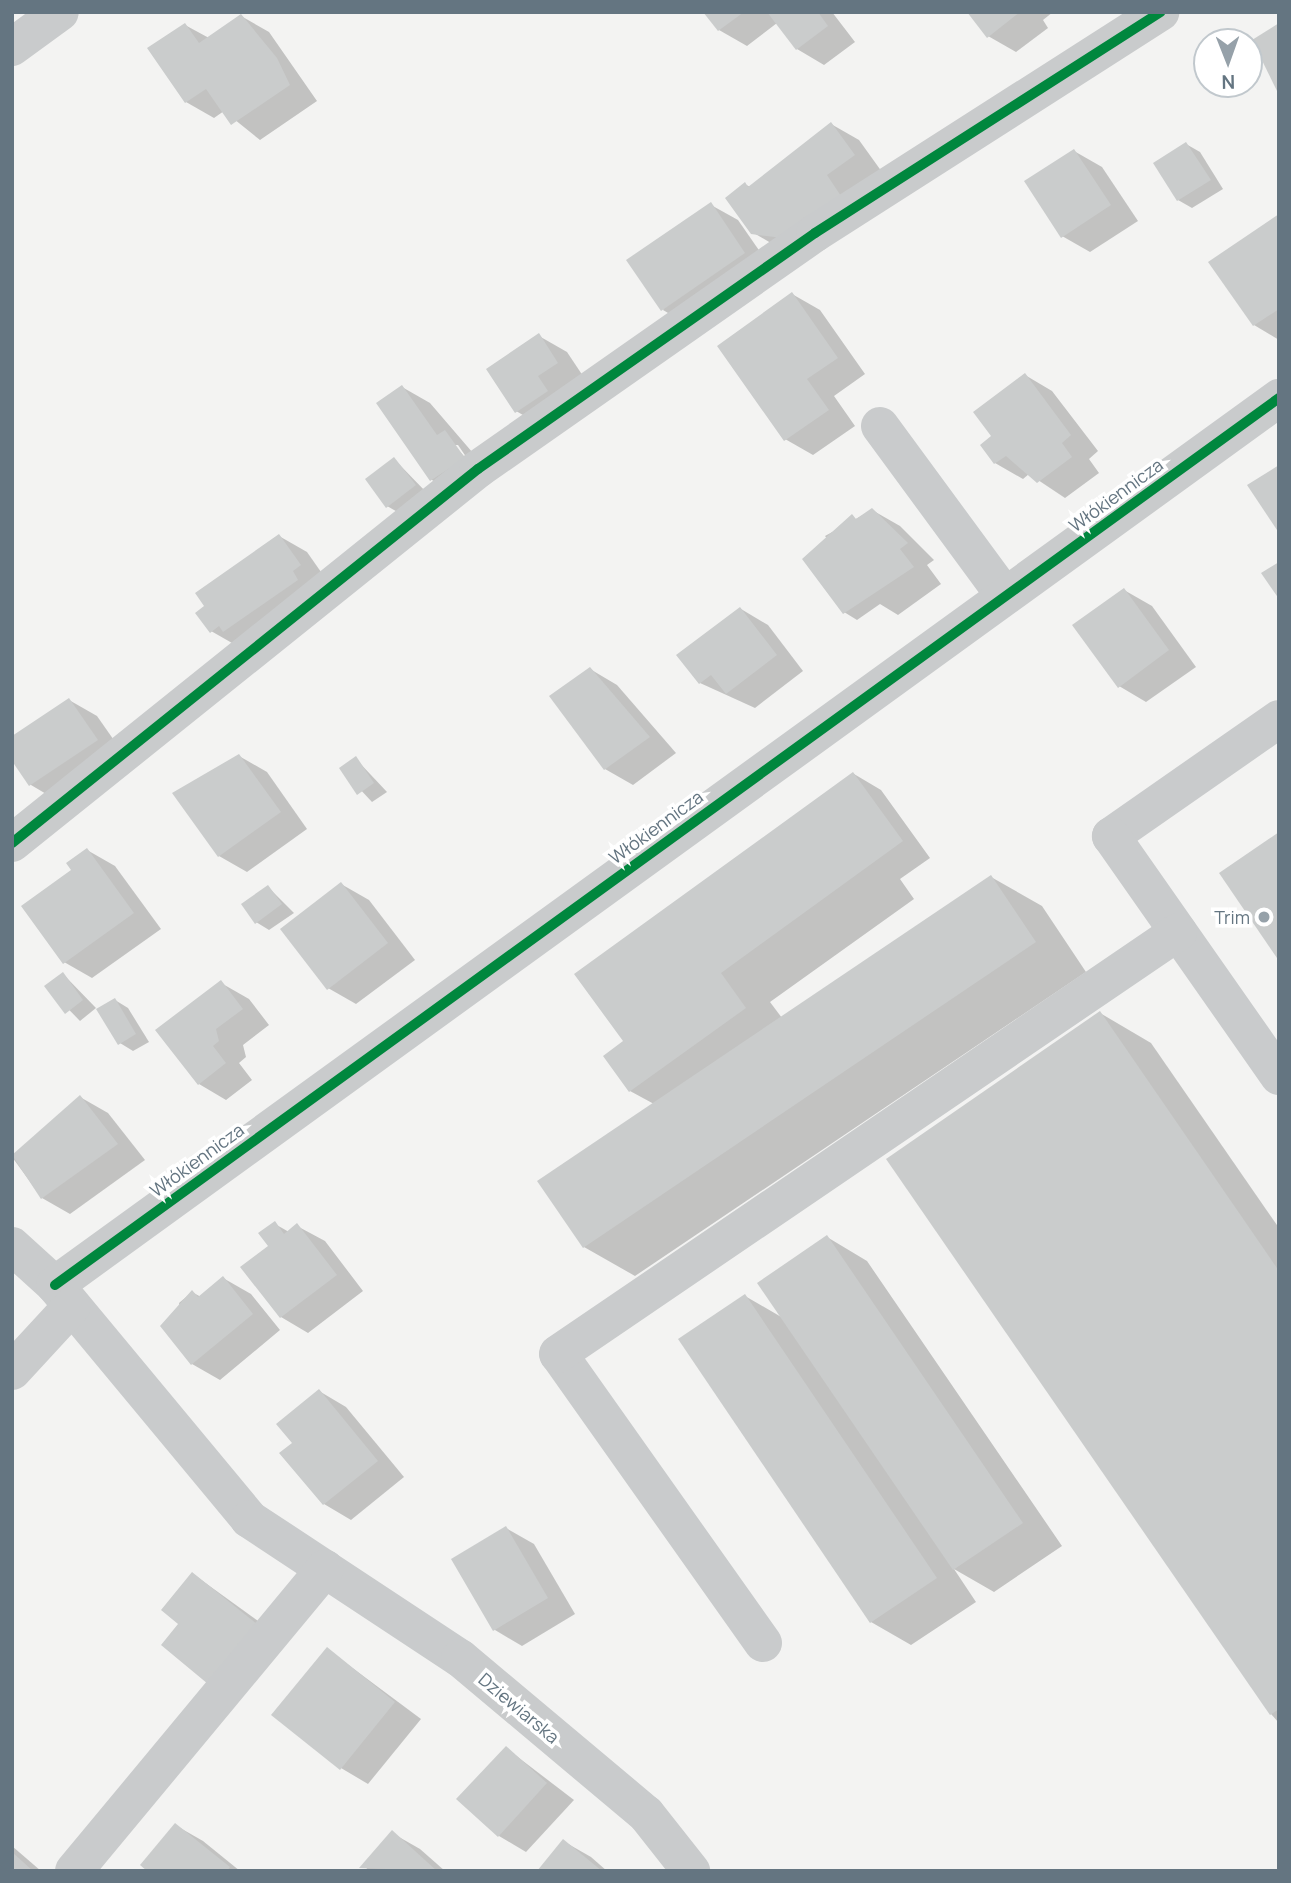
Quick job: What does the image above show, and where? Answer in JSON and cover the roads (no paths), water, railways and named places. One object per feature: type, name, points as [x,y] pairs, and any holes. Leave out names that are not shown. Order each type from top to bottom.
[{"type":"street","points":[[12,47],[60,12]]},
{"type":"street","points":[[12,843],[478,469],[815,233],[1160,12]]},
{"type":"street","name":"Włókiennicza","points":[[63,1295],[1005,596],[1279,398]]},
{"type":"street","points":[[880,426],[1005,596]]},
{"type":"street","points":[[1279,719],[1111,836],[1279,1076]]},
{"type":"street","points":[[763,1643],[558,1354],[1178,932]]},
{"type":"street","points":[[12,1245],[63,1295],[12,1371]]},
{"type":"street","name":"Dziewiarska","points":[[63,1295],[249,1519],[460,1658],[646,1814],[691,1871]]},
{"type":"street","points":[[75,1871],[325,1569]]},
{"type":"place","name":"Trim","points":[[1264,917]]}]
